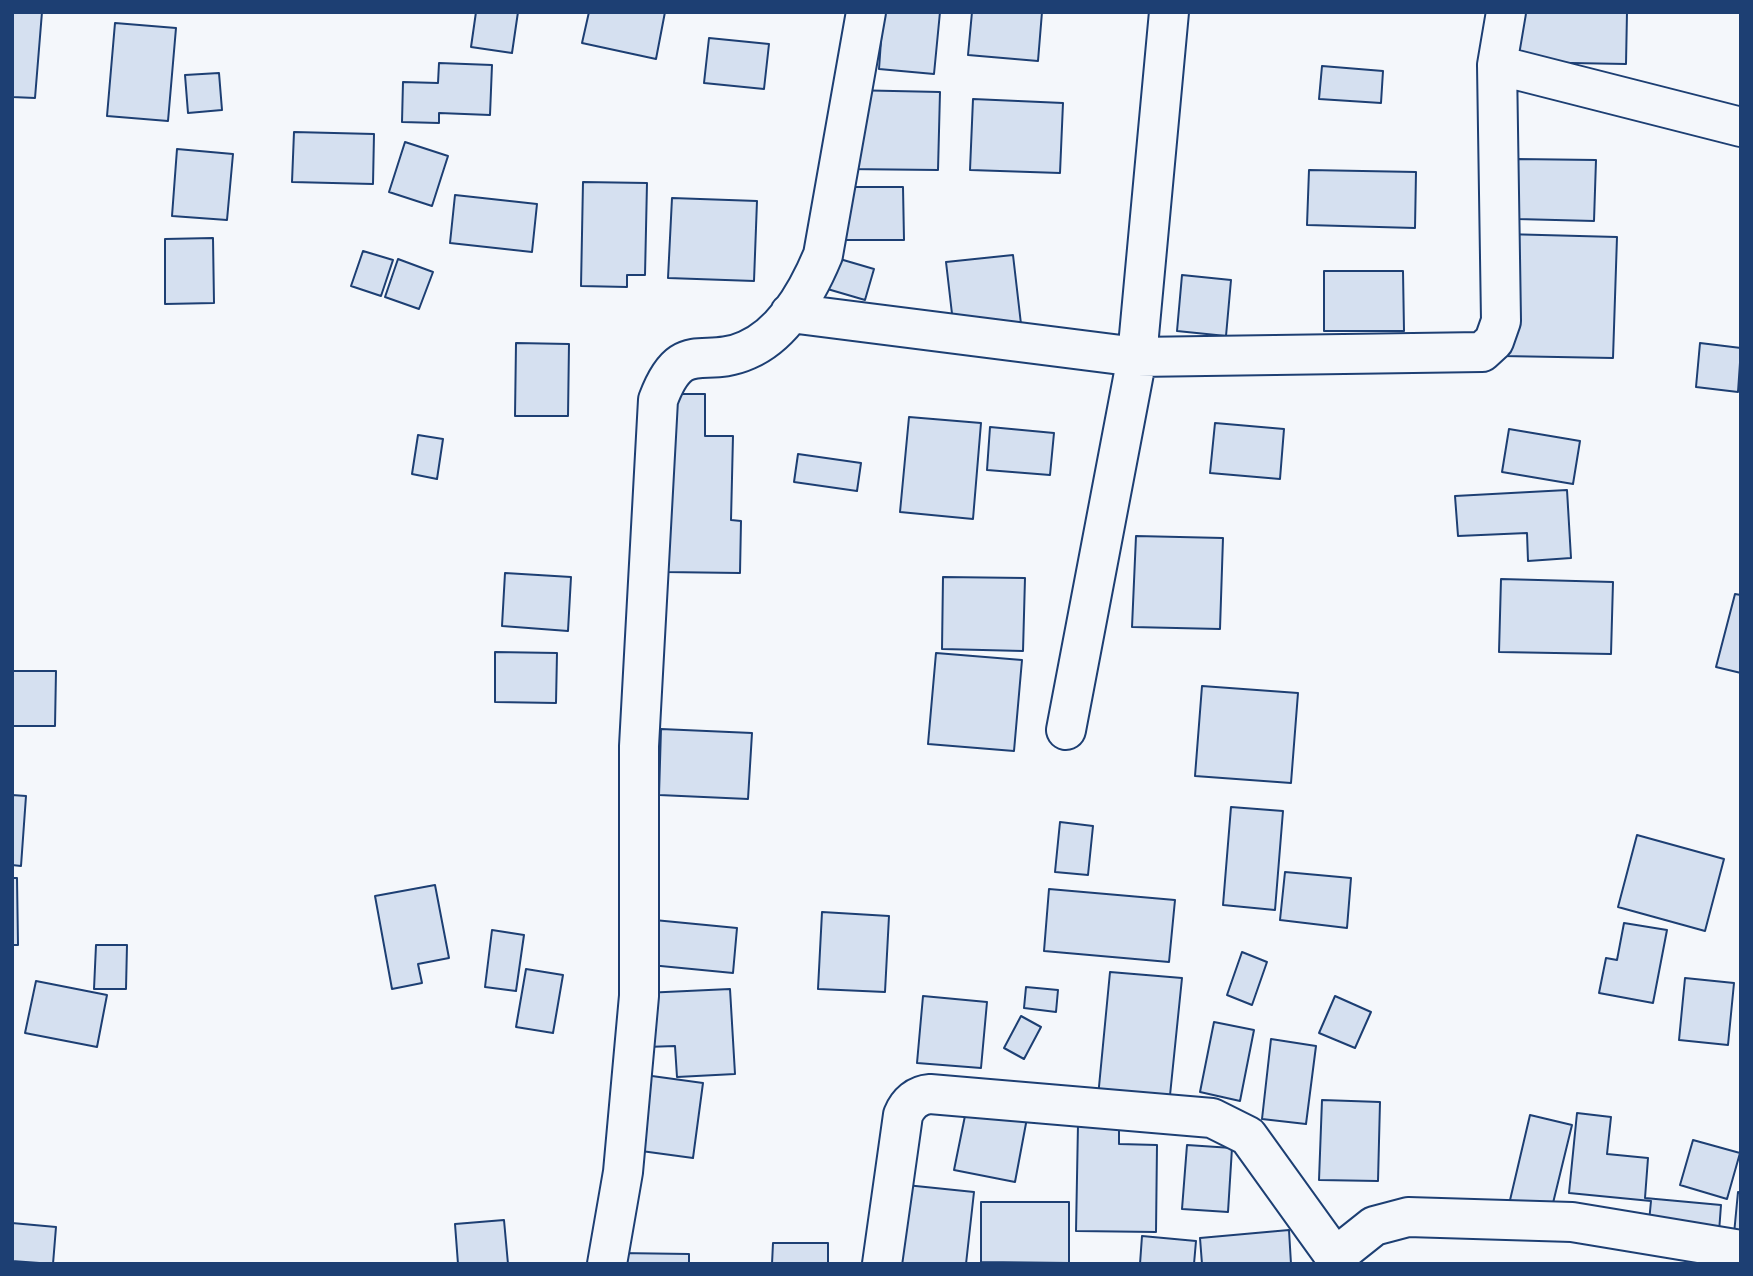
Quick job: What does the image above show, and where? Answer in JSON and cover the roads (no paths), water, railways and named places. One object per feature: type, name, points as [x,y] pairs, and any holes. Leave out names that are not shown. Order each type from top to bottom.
[{"type":"street","points":[[607,1264],[623,1172],[639,996],[639,746],[658,400],[666,379],[680,363],[695,356],[735,355],[770,335],[790,313],[814,277],[823,255],[866,12]]},
{"type":"street","points":[[1066,730],[1137,357],[1169,12]]},
{"type":"street","points":[[790,313],[1137,357],[1475,354],[1489,349],[1499,331],[1501,321],[1497,65],[1506,12]]},
{"type":"street","points":[[1497,65],[1741,127]]},
{"type":"street","points":[[882,1264],[903,1115],[918,1096],[930,1094],[1212,1118],[1234,1126],[1248,1136],[1335,1260],[1374,1226],[1408,1217],[1572,1222],[1741,1250]]}]
